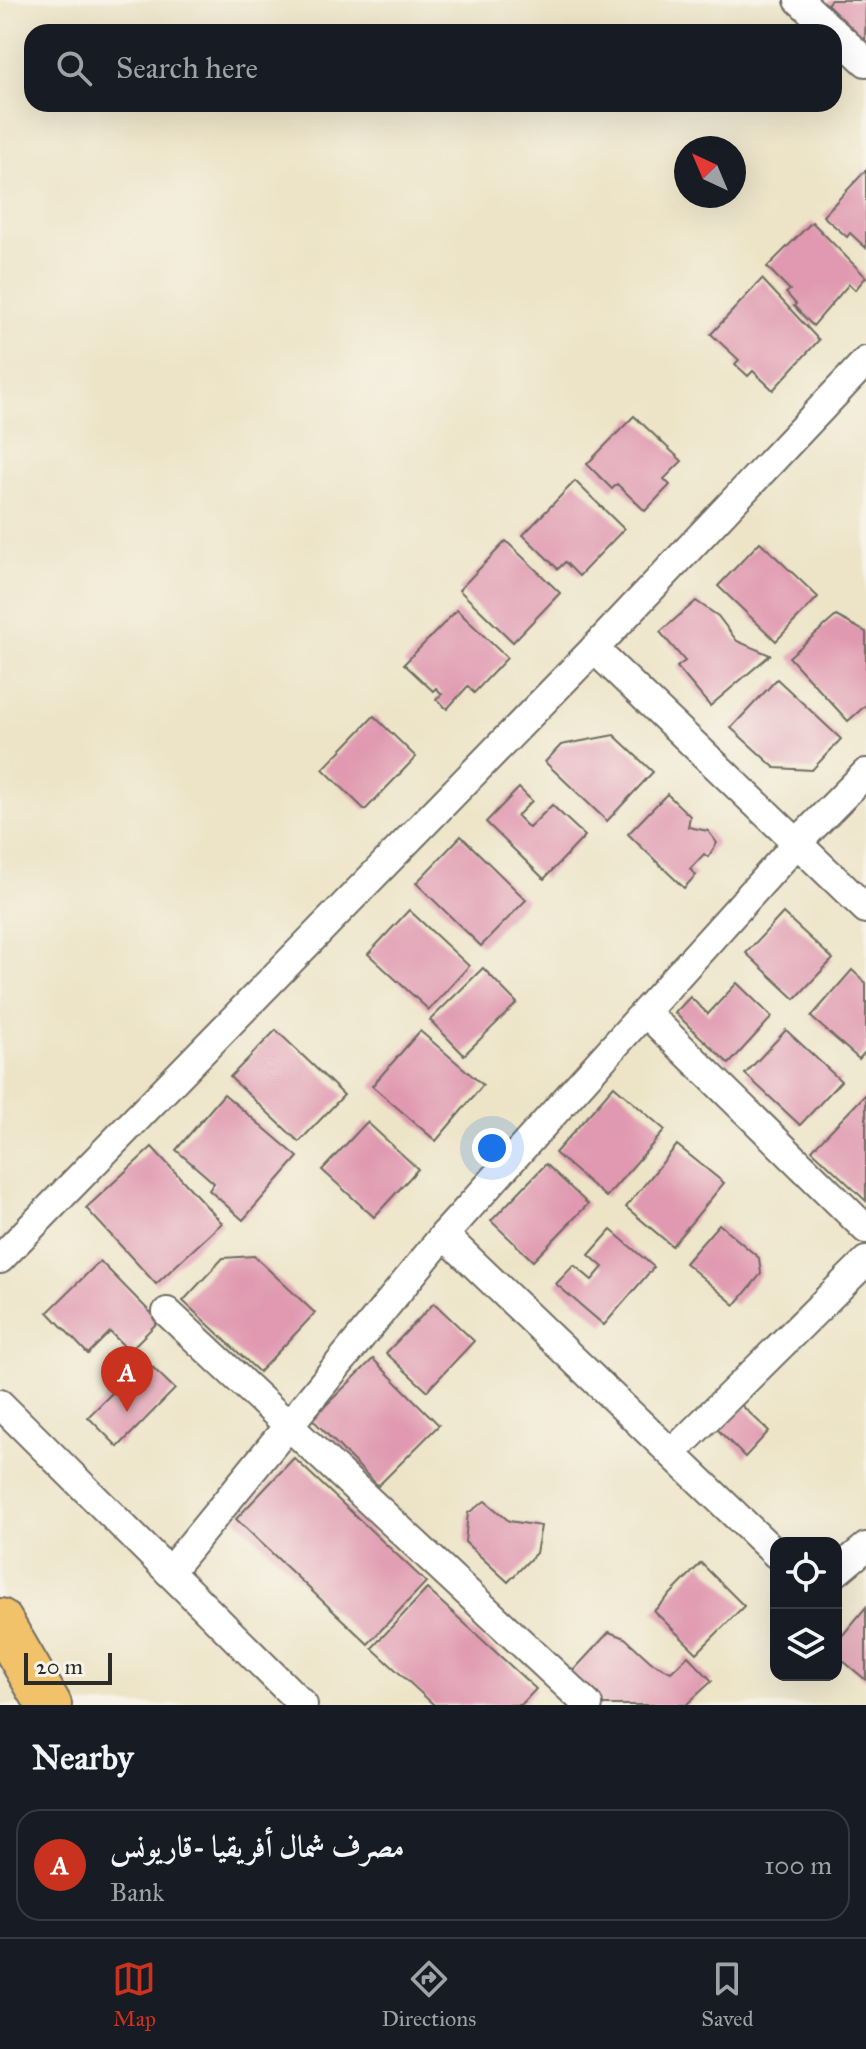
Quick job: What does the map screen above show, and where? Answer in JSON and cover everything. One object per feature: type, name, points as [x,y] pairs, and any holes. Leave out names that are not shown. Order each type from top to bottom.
[{"type":"highway","points":[[0,1621],[49,1705]]},
{"type":"street","points":[[799,0],[825,24]]},
{"type":"street","points":[[842,40],[866,62]]},
{"type":"street","points":[[0,1259],[594,649],[866,361]]},
{"type":"street","points":[[594,649],[866,909]]},
{"type":"street","points":[[169,1572],[444,1235],[797,843],[866,773]]},
{"type":"street","points":[[645,1012],[866,1229]]},
{"type":"street","points":[[444,1235],[770,1548]]},
{"type":"street","points":[[672,1453],[866,1261]]},
{"type":"street","points":[[167,1312],[588,1705]]},
{"type":"street","points":[[0,1404],[303,1705]]},
{"type":"street","points":[[842,1567],[866,1547]]},
{"type":"building","points":[[831,0],[866,0],[865,41],[827,4]]},
{"type":"building","points":[[866,170],[866,248],[850,233],[847,237],[823,216]]},
{"type":"building","points":[[812,222],[866,277],[855,290],[849,284],[813,326],[794,306],[796,304],[786,293],[790,290],[767,267]]},
{"type":"building","points":[[762,279],[819,340],[773,390],[753,371],[748,376],[735,364],[739,360],[711,334]]},
{"type":"building","points":[[634,416],[682,461],[664,479],[670,485],[645,511],[617,484],[612,489],[587,464]]},
{"type":"building","points":[[575,481],[624,529],[579,576],[565,562],[558,569],[523,535]]},
{"type":"building","points":[[506,541],[560,593],[513,642],[459,590]]},
{"type":"building","points":[[760,542],[818,597],[776,641],[718,586]]},
{"type":"building","points":[[696,601],[718,616],[737,641],[770,655],[710,706],[677,667],[685,661],[660,632]]},
{"type":"building","points":[[457,610],[507,658],[474,693],[468,686],[447,709],[436,699],[442,694],[436,688],[433,691],[404,664]]},
{"type":"building","points":[[836,616],[866,632],[866,705],[848,721],[789,657]]},
{"type":"building","points":[[777,679],[841,739],[812,770],[775,768],[731,728]]},
{"type":"building","points":[[374,716],[416,757],[365,810],[323,769]]},
{"type":"building","points":[[614,735],[653,772],[607,821],[545,762],[561,745]]},
{"type":"building","points":[[519,788],[532,801],[517,816],[529,828],[552,805],[585,836],[544,879],[486,822]]},
{"type":"building","points":[[667,794],[690,816],[688,827],[708,831],[717,843],[708,857],[704,854],[690,869],[696,875],[684,888],[628,834]]},
{"type":"building","points":[[461,836],[526,900],[481,946],[416,883]]},
{"type":"building","points":[[409,910],[469,966],[429,1010],[368,954]]},
{"type":"building","points":[[783,913],[833,959],[795,999],[746,953]]},
{"type":"building","points":[[483,968],[517,1003],[464,1055],[430,1020]]},
{"type":"building","points":[[852,970],[866,983],[866,1051],[859,1059],[811,1017]]},
{"type":"building","points":[[737,983],[772,1017],[729,1064],[675,1013],[690,997],[708,1014]]},
{"type":"building","points":[[276,1030],[344,1095],[299,1142],[230,1077]]},
{"type":"building","points":[[786,1030],[841,1081],[800,1125],[745,1074]]},
{"type":"building","points":[[420,1031],[483,1085],[436,1141],[372,1086]]},
{"type":"building","points":[[614,1086],[665,1130],[606,1197],[555,1153]]},
{"type":"building","points":[[224,1094],[298,1157],[243,1220],[209,1190],[214,1183],[176,1150]]},
{"type":"building","points":[[866,1094],[866,1201],[812,1150]]},
{"type":"building","points":[[367,1122],[418,1169],[374,1217],[322,1170]]},
{"type":"building","points":[[677,1145],[724,1183],[672,1246],[626,1207]]},
{"type":"building","points":[[152,1147],[222,1223],[156,1284],[86,1208]]},
{"type":"building","points":[[546,1164],[588,1204],[533,1261],[491,1221]]},
{"type":"building","points":[[719,1224],[759,1258],[761,1274],[735,1305],[685,1263]]},
{"type":"building","points":[[611,1230],[654,1267],[604,1325],[556,1284],[574,1265],[592,1280],[603,1267],[589,1255]]},
{"type":"building","points":[[254,1256],[315,1313],[259,1372],[183,1301],[223,1258]]},
{"type":"building","points":[[100,1261],[159,1321],[129,1351],[110,1332],[88,1354],[48,1312]]},
{"type":"building","points":[[434,1303],[474,1341],[427,1391],[386,1353]]},
{"type":"building","points":[[373,1359],[439,1425],[378,1486],[312,1419]]},
{"type":"building","points":[[145,1360],[175,1389],[118,1447],[88,1417]]},
{"type":"building","points":[[738,1402],[769,1431],[745,1457],[715,1427]]},
{"type":"building","points":[[294,1458],[426,1582],[368,1644],[236,1519]]},
{"type":"building","points":[[485,1501],[509,1521],[541,1526],[536,1553],[508,1582],[465,1542],[468,1513]]},
{"type":"building","points":[[701,1563],[744,1606],[697,1653],[654,1611]]},
{"type":"building","points":[[427,1589],[536,1689],[521,1705],[434,1705],[372,1648]]},
{"type":"building","points":[[866,1607],[866,1680],[842,1660],[842,1636]]},
{"type":"building","points":[[609,1632],[625,1638],[651,1662],[671,1672],[688,1656],[712,1681],[686,1705],[604,1705],[570,1674]]},
{"type":"place","name":"مصرف شمال أفريقيا -قاريونس","points":[[127,1412]]}]
